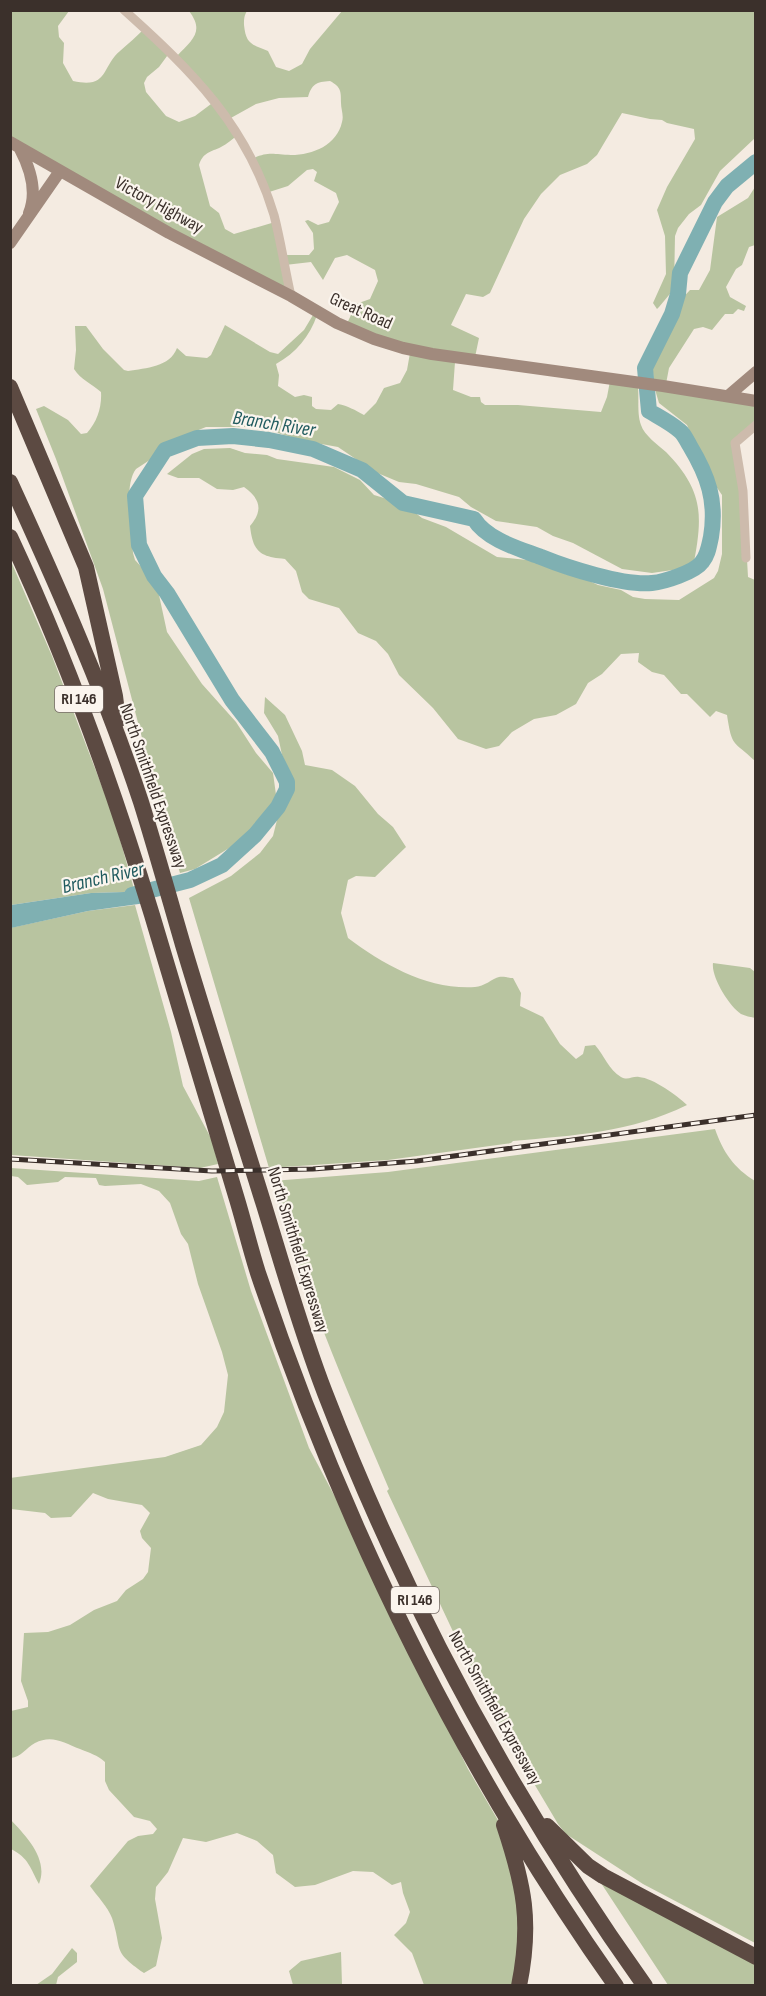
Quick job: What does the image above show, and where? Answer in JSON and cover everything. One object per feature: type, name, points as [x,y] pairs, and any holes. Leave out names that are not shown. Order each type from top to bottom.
[{"type":"highway","points":[[10,387],[86,567],[115,696],[121,748]]},
{"type":"highway","name":"North Smithfield Expressway","points":[[10,482],[63,598],[121,748],[159,859],[301,1324],[328,1400],[386,1539],[439,1651],[502,1766],[575,1884],[645,1986]]},
{"type":"highway","name":"RI 146","points":[[10,537],[44,612],[74,688],[136,866],[257,1269],[316,1431],[349,1512],[450,1721],[497,1804],[616,1986]]},
{"type":"highway","points":[[519,1793],[565,1845],[588,1866],[649,1902],[756,1957]]},
{"type":"highway","points":[[497,1804],[520,1872],[525,1907],[527,1933],[519,1986]]},
{"type":"main road","name":"Victory Highway","points":[[15,145],[169,233],[291,297]]},
{"type":"main road","points":[[15,145],[32,176],[33,194],[27,221]]},
{"type":"main road","points":[[10,243],[60,171]]},
{"type":"main road","name":"Great Road","points":[[291,297],[337,323],[403,348],[756,401]]},
{"type":"main road","points":[[728,396],[756,372]]},
{"type":"street","points":[[124,10],[199,81],[237,134],[258,173],[274,215],[291,297]]},
{"type":"street","points":[[746,558],[743,491],[735,443],[756,425]]},
{"type":"green space","points":[[10,11],[69,11],[58,26],[59,37],[64,43],[63,63],[73,81],[85,83],[99,79],[114,57],[145,28],[170,52],[159,67],[147,77],[144,83],[146,92],[166,116],[179,122],[195,116],[215,101],[177,56],[195,35],[196,25],[189,11],[247,11],[244,25],[248,40],[253,45],[268,51],[276,67],[289,71],[302,64],[310,49],[342,11],[755,11],[755,138],[720,171],[701,205],[689,214],[678,228],[675,236],[674,289],[659,307],[657,309],[653,303],[666,274],[665,236],[657,210],[667,187],[695,139],[694,129],[662,120],[622,113],[597,155],[587,164],[560,175],[541,194],[524,219],[490,293],[483,297],[466,294],[451,325],[479,338],[474,362],[455,362],[453,390],[471,397],[480,397],[481,402],[485,405],[518,405],[601,412],[610,381],[638,388],[639,417],[643,429],[688,479],[698,505],[698,533],[693,567],[652,573],[622,569],[537,527],[496,521],[471,507],[459,497],[416,484],[399,482],[375,472],[338,447],[246,427],[206,427],[191,433],[136,469],[132,477],[129,497],[133,553],[135,560],[147,573],[159,595],[167,632],[202,684],[236,722],[256,753],[273,773],[277,802],[272,811],[239,842],[195,869],[180,873],[163,818],[103,589],[36,409],[44,406],[68,420],[81,434],[91,429],[96,419],[101,403],[101,392],[74,369],[75,326],[86,326],[103,349],[124,370],[128,371],[163,363],[174,354],[177,348],[186,356],[207,358],[211,355],[225,325],[270,352],[278,354],[304,330],[313,315],[317,315],[301,343],[290,355],[276,364],[279,375],[278,386],[295,397],[304,395],[312,397],[312,406],[316,409],[331,410],[338,404],[364,415],[376,403],[384,388],[400,383],[407,370],[410,353],[345,328],[356,304],[370,299],[378,281],[375,270],[347,255],[335,258],[323,280],[311,262],[285,265],[289,293],[11,142]],"holes":[[[330,81],[340,92],[343,120],[335,137],[329,143],[315,151],[299,155],[269,154],[254,158],[266,193],[288,186],[307,170],[313,169],[317,172],[314,181],[336,193],[339,202],[329,222],[318,225],[308,220],[305,221],[313,233],[314,249],[309,255],[286,255],[275,222],[234,234],[225,229],[219,213],[210,206],[199,165],[205,155],[238,135],[229,119],[256,104],[279,98],[308,97],[315,84]]]},
{"type":"green space","points":[[755,187],[755,245],[749,247],[742,265],[736,269],[726,287],[730,297],[746,306],[744,311],[738,309],[733,314],[725,314],[712,330],[703,327],[694,329],[669,368],[665,389],[755,403],[755,423],[736,441],[744,506],[748,577],[755,580],[755,761],[732,739],[727,715],[716,711],[710,717],[687,694],[681,694],[664,675],[652,672],[638,662],[639,653],[621,654],[602,674],[588,683],[576,704],[556,715],[534,719],[512,732],[499,746],[486,749],[458,739],[433,708],[399,675],[388,654],[376,641],[358,633],[339,608],[309,599],[302,592],[296,571],[285,559],[269,557],[259,552],[253,542],[250,526],[257,515],[258,505],[250,492],[244,487],[233,490],[217,489],[199,478],[178,478],[167,474],[192,454],[204,449],[230,448],[277,459],[334,467],[360,480],[374,495],[404,504],[422,518],[446,527],[497,557],[537,561],[565,574],[621,590],[633,597],[679,600],[714,578],[718,571],[722,554],[722,495],[709,476],[687,425],[659,403],[654,386],[652,358],[669,323],[673,308],[690,290],[699,290],[710,270],[717,217],[748,198]]},
{"type":"green space","points":[[10,559],[52,656],[114,818],[134,889],[11,905]]},
{"type":"green space","points":[[265,697],[285,715],[302,751],[305,765],[332,770],[355,786],[378,814],[393,827],[406,847],[375,877],[356,876],[348,880],[341,913],[348,938],[407,974],[440,984],[475,987],[499,977],[513,978],[521,993],[520,1006],[543,1017],[560,1044],[576,1059],[583,1054],[585,1046],[595,1045],[621,1077],[645,1078],[672,1092],[687,1105],[644,1122],[602,1131],[513,1141],[388,1160],[269,1168],[189,898],[231,876],[260,853],[273,836],[280,808],[293,788],[293,780],[282,755],[278,736],[264,713]]},
{"type":"green space","points":[[135,905],[171,1032],[183,1086],[212,1140],[218,1164],[200,1168],[11,1155],[10,928],[88,911]]},
{"type":"green space","points":[[713,963],[750,968],[755,972],[755,1018],[741,1014],[731,1005],[715,976]]},
{"type":"green space","points":[[715,1129],[730,1159],[755,1181],[755,1943],[643,1884],[566,1834],[558,1824],[488,1706],[387,1491],[389,1489],[311,1298],[272,1181],[388,1172]]},
{"type":"green space","points":[[11,1168],[199,1181],[217,1177],[251,1291],[309,1448],[342,1510],[468,1769],[506,1834],[519,1868],[518,1986],[424,1985],[412,1953],[394,1935],[406,1923],[410,1912],[401,1882],[392,1885],[373,1872],[353,1871],[315,1885],[295,1887],[276,1873],[273,1855],[257,1841],[237,1833],[206,1842],[183,1838],[168,1872],[156,1887],[155,1899],[162,1938],[156,1966],[144,1973],[122,1954],[110,1914],[90,1886],[128,1841],[138,1836],[153,1834],[157,1829],[150,1821],[134,1817],[109,1790],[105,1781],[105,1762],[93,1754],[63,1742],[47,1739],[35,1743],[21,1754],[11,1758],[11,1711],[28,1707],[21,1681],[24,1633],[48,1632],[70,1625],[94,1610],[117,1601],[126,1590],[143,1579],[148,1572],[151,1548],[142,1538],[140,1531],[150,1513],[142,1505],[108,1499],[93,1493],[71,1517],[51,1518],[45,1513],[11,1509],[10,1478],[165,1457],[201,1445],[217,1427],[224,1412],[228,1375],[198,1284],[188,1244],[181,1234],[170,1203],[159,1191],[141,1184],[99,1185],[96,1178],[65,1177],[58,1182],[27,1185],[18,1177],[11,1176]]},
{"type":"green space","points":[[10,1819],[29,1840],[38,1857],[41,1866],[39,1884],[25,1860],[11,1849]]},
{"type":"green space","points":[[599,1880],[755,1960],[755,1985],[668,1985]]},
{"type":"green space","points":[[72,1948],[77,1953],[77,1962],[58,1977],[56,1985],[36,1985],[52,1974]]},
{"type":"green space","points":[[341,1952],[342,1985],[293,1985],[289,1971],[301,1961]]},
{"type":"water","points":[[135,888],[146,903],[88,911],[11,928],[11,905],[91,893],[124,892]]},
{"type":"waterway","name":"Branch River","points":[[132,895],[190,880],[222,865],[255,835],[278,807],[287,789],[287,782],[272,752],[232,700],[167,593],[154,576],[139,545],[135,496],[165,450],[197,438],[233,436],[269,440],[313,449],[362,470],[403,503],[474,519],[487,533],[504,543],[566,566],[612,579],[640,583],[671,579],[686,573],[698,566],[707,553],[713,524],[710,489],[702,468],[681,432],[649,411],[645,368],[672,314],[678,294],[680,273],[715,202],[727,186],[756,162]]},
{"type":"railway","points":[[10,1159],[212,1171],[313,1169],[417,1161],[756,1115]]}]
